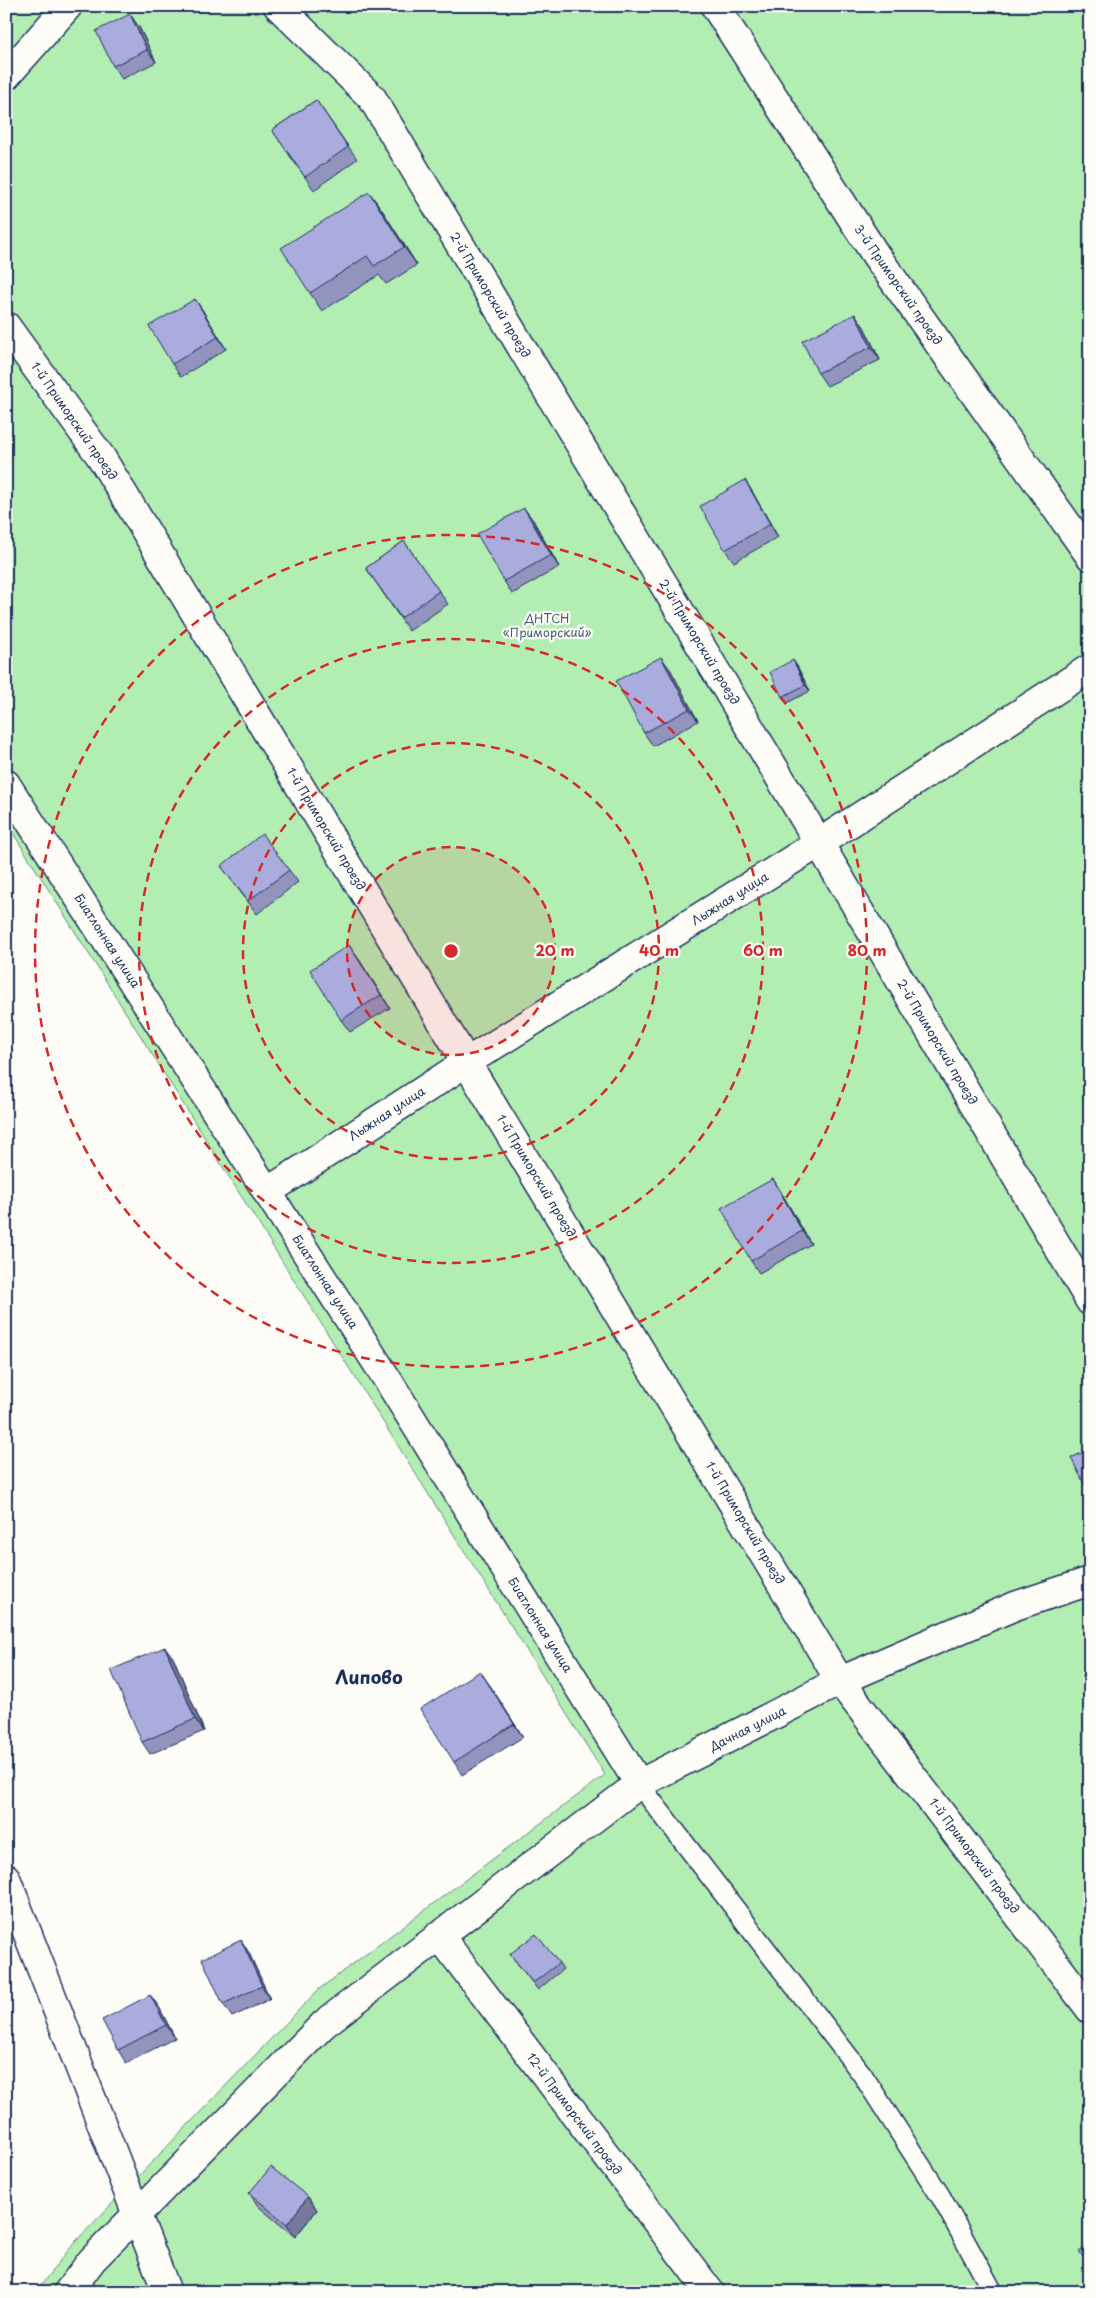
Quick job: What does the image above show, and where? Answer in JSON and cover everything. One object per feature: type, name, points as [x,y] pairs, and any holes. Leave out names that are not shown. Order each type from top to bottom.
[{"type":"street","points":[[6,76],[68,6]]},
{"type":"street","name":"2-й Приморский проезд","points":[[278,6],[372,98],[819,843],[1090,1301]]},
{"type":"street","name":"3-й Приморский проезд","points":[[715,6],[875,254],[1090,556]]},
{"type":"street","name":"1-й Приморский проезд","points":[[6,326],[101,457],[840,1681],[1090,2009]]},
{"type":"street","name":"Лыжная улица","points":[[267,1192],[467,1062],[819,843],[1090,668]]},
{"type":"street","name":"Биатлонная улица","points":[[6,784],[389,1382],[639,1784]]},
{"type":"street","name":"Дачная улица","points":[[68,2292],[92,2260],[324,2024],[639,1784],[840,1681],[1015,1606],[1090,1580]]},
{"type":"street","points":[[6,1878],[167,2292]]},
{"type":"street","name":"12-й Приморский проезд","points":[[439,1935],[710,2292]]},
{"type":"lane","points":[[639,1784],[862,2074],[941,2197],[993,2292]]},
{"type":"green space","name":"ДНТСН «Приморский»","points":[[6,6],[1090,6],[1090,2292],[35,2292],[76,2241],[318,1990],[605,1775],[6,822]]},
{"type":"building","points":[[130,14],[147,50],[113,66],[96,31]]},
{"type":"building","points":[[316,100],[348,147],[305,177],[272,130]]},
{"type":"building","points":[[369,192],[404,247],[374,266],[367,256],[310,293],[281,248]]},
{"type":"building","points":[[195,299],[218,337],[172,364],[149,326]]},
{"type":"building","points":[[855,314],[871,347],[818,373],[802,341]]},
{"type":"building","points":[[745,480],[770,524],[725,550],[700,506]]},
{"type":"building","points":[[524,508],[551,555],[504,581],[477,534]]},
{"type":"building","points":[[404,541],[439,591],[401,618],[366,568]]},
{"type":"building","points":[[661,657],[689,709],[644,733],[616,681]]},
{"type":"building","points":[[793,660],[805,685],[782,697],[770,672]]},
{"type":"building","points":[[262,834],[289,870],[248,901],[221,866]]},
{"type":"building","points":[[349,945],[381,995],[341,1020],[310,970]]},
{"type":"building","points":[[773,1179],[802,1231],[751,1261],[721,1208]]},
{"type":"building","points":[[1090,1449],[1090,1495],[1071,1458]]},
{"type":"building","points":[[165,1647],[195,1719],[142,1742],[111,1670]]},
{"type":"building","points":[[480,1671],[514,1724],[454,1762],[420,1709]]},
{"type":"building","points":[[536,1934],[559,1963],[533,1983],[510,1954]]},
{"type":"building","points":[[241,1940],[262,1986],[223,2004],[202,1959]]},
{"type":"building","points":[[150,1995],[166,2025],[118,2050],[102,2020]]},
{"type":"building","points":[[271,2167],[308,2197],[287,2224],[249,2193]]},
{"type":"building","points":[[1090,2244],[1090,2265],[1079,2252]]},
{"type":"district","name":"Липово","points":[[369,1678]]}]
